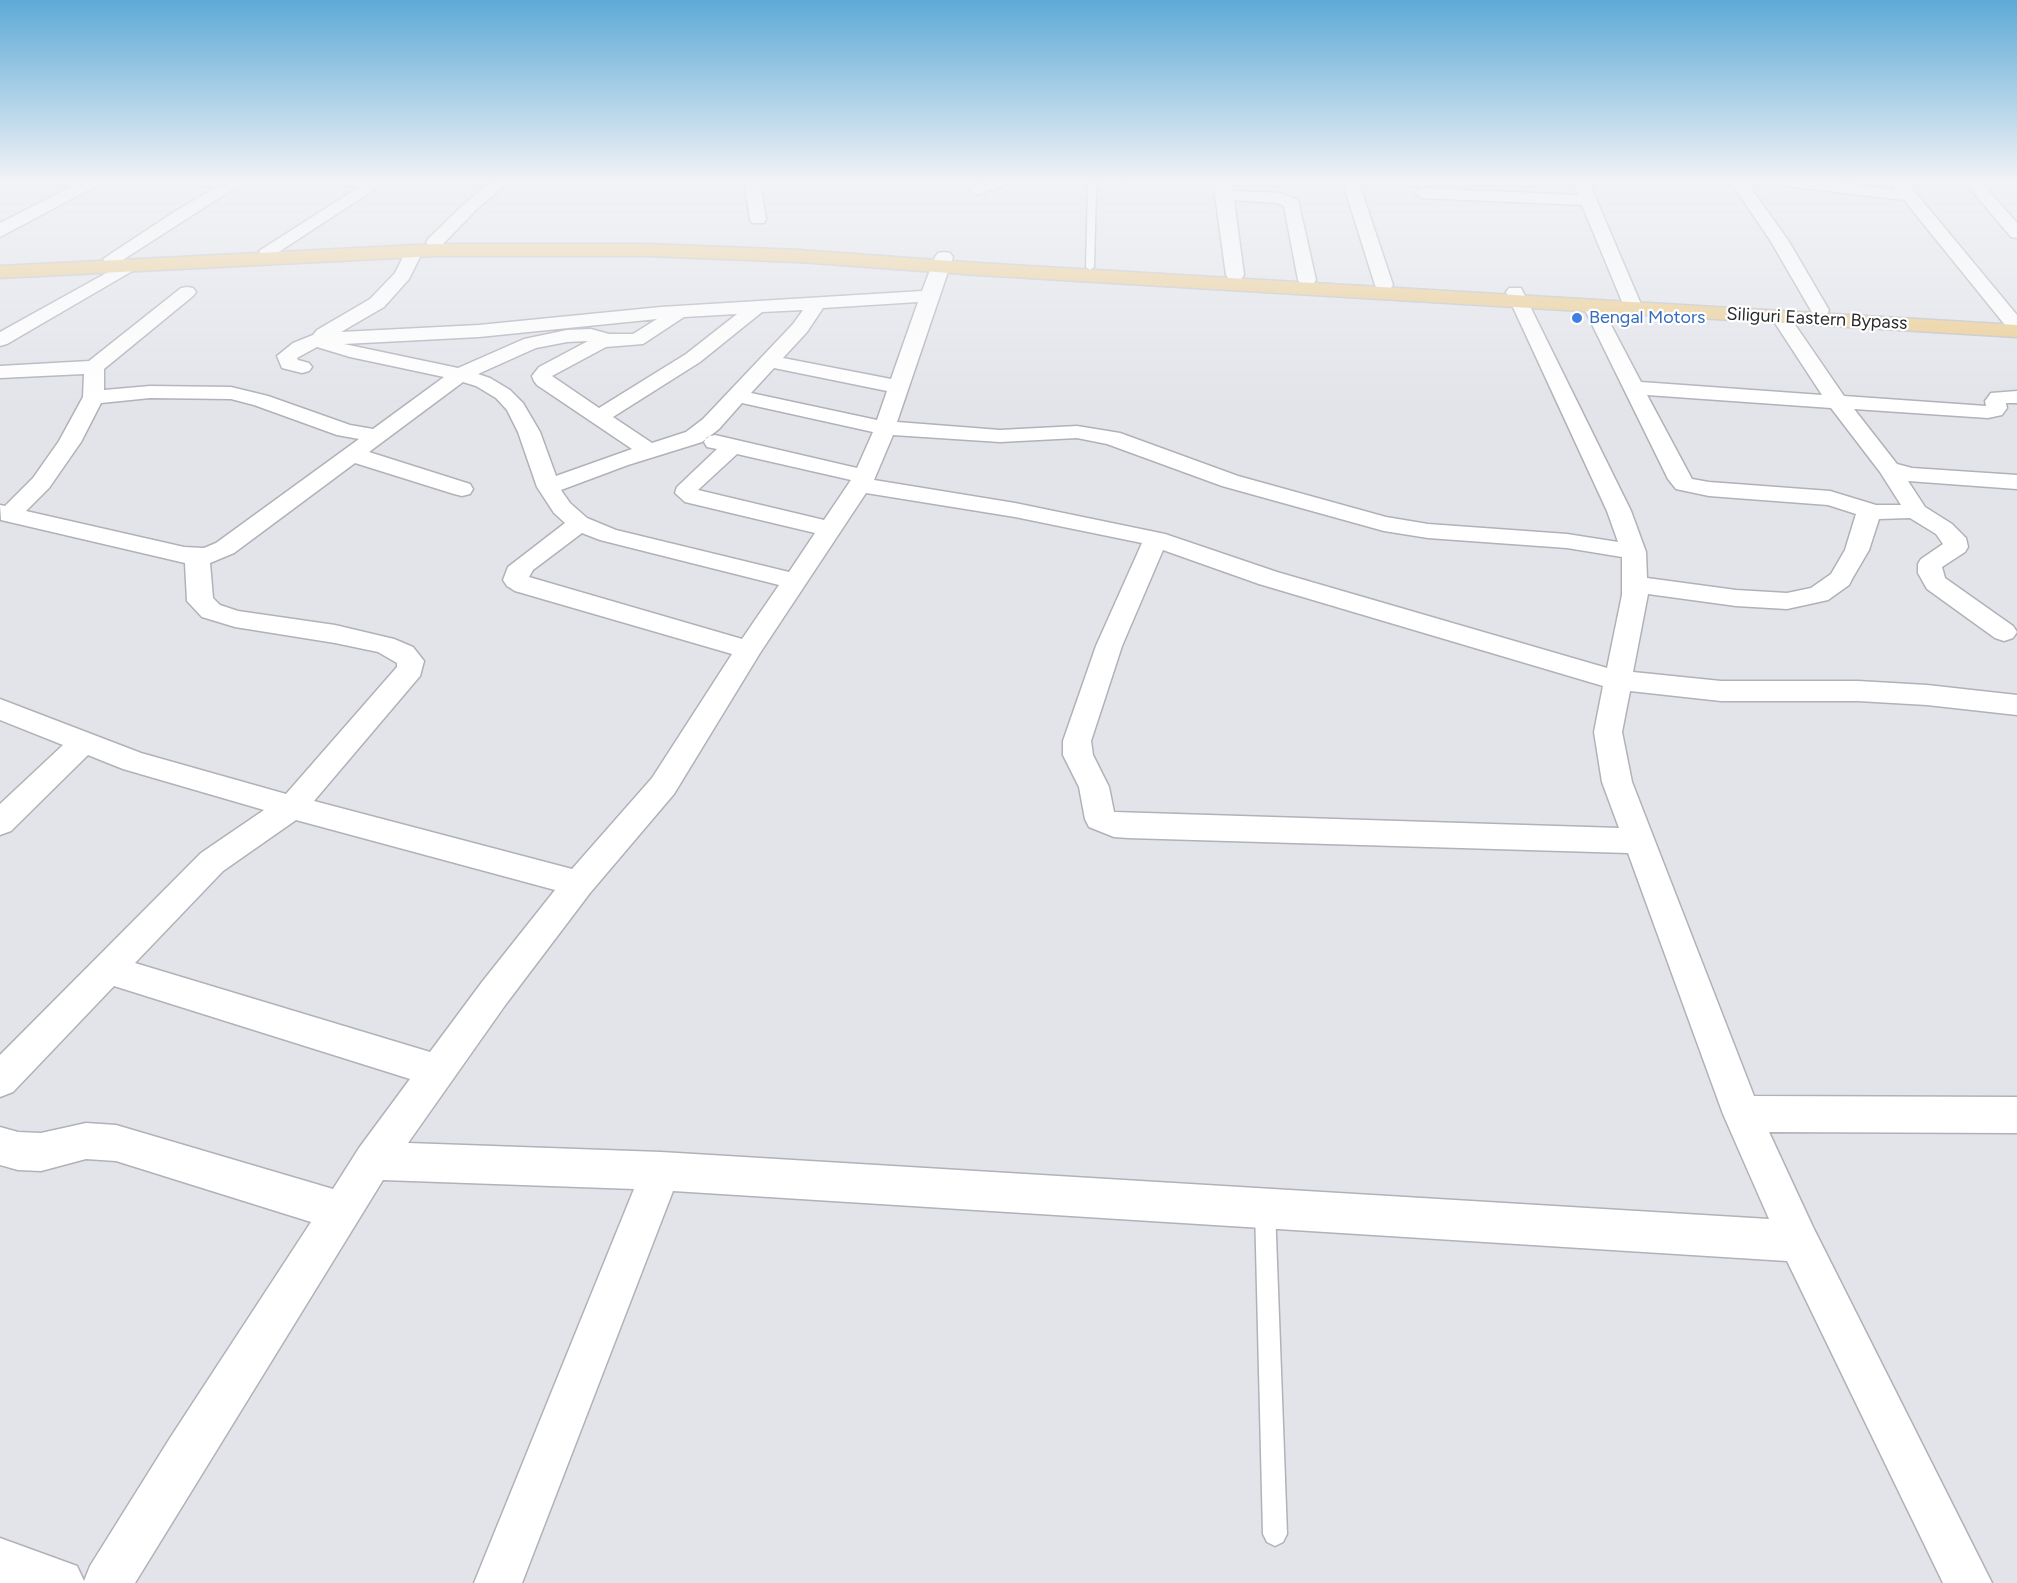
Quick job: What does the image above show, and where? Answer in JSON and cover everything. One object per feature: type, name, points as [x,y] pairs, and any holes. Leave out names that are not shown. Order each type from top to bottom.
[{"type":"main road","name":"Siliguri Eastern Bypass","points":[[0,272],[229,254]]},
{"type":"main road","name":"Siliguri Eastern Bypass","points":[[0,264],[337,254]]},
{"type":"main road","name":"Siliguri Eastern Bypass","points":[[833,254],[1631,304],[1780,317],[2015,328]]},
{"type":"main road","name":"Siliguri Eastern Bypass","points":[[943,261],[1090,267],[1384,285],[1592,306],[1631,304],[1820,310],[2015,328]]},
{"type":"street","points":[[0,340],[130,254]]},
{"type":"street","points":[[320,339],[324,333],[377,303],[403,275],[413,254]]},
{"type":"street","points":[[1232,254],[1235,275]]},
{"type":"street","points":[[1302,254],[1307,280]]},
{"type":"street","points":[[1374,254],[1384,285]]},
{"type":"street","points":[[1610,254],[1631,304]]},
{"type":"street","points":[[1787,254],[1820,310]]},
{"type":"street","points":[[1955,254],[2015,328]]},
{"type":"street","points":[[107,1583],[186,1454],[373,1161],[494,993],[579,884],[663,786],[748,650],[862,480],[885,428],[928,296],[943,261]]},
{"type":"street","points":[[4,514],[41,483],[70,442],[93,384],[187,292]]},
{"type":"street","points":[[302,367],[289,364],[287,356],[300,346],[320,339],[479,331],[679,312],[928,296]]},
{"type":"street","points":[[1517,297],[1619,511],[1634,577],[1626,634]]},
{"type":"street","points":[[549,487],[694,437],[711,424],[737,396],[809,317],[817,303]]},
{"type":"street","points":[[598,417],[693,358],[758,306]]},
{"type":"street","points":[[1592,306],[1679,479],[1684,484],[1709,489],[1830,498],[1874,512],[1914,510]]},
{"type":"street","points":[[4,514],[197,557],[210,555],[225,548],[460,375],[531,343],[567,336],[591,335],[608,340],[636,339],[679,312]]},
{"type":"street","points":[[1780,317],[1839,403],[1889,469],[1912,503],[1914,510],[1954,538],[1956,547],[1930,564],[1930,573],[1936,583],[2004,632]]},
{"type":"street","points":[[320,339],[326,345],[460,375],[483,382],[503,394],[516,406],[529,432],[549,487],[562,508],[579,523],[608,535],[795,581]]},
{"type":"street","points":[[608,340],[554,367],[542,376],[544,381],[650,451]]},
{"type":"street","points":[[769,361],[900,387]]},
{"type":"street","points":[[0,372],[150,392],[231,393],[261,399],[324,423],[375,436]]},
{"type":"street","points":[[1633,388],[1988,412],[1995,411],[1997,408],[1995,401],[1998,397],[2017,397]]},
{"type":"street","points":[[737,396],[885,428],[1000,436],[1077,432],[1112,438],[1230,481],[1384,524],[1428,531],[1567,541],[1634,577],[1736,598],[1787,601],[1819,594],[1840,579],[1857,550],[1866,517],[1874,512]]},
{"type":"street","points":[[694,437],[862,480],[1156,539],[1268,578],[1616,680],[1721,691],[1858,691],[1915,694],[2017,705]]},
{"type":"street","points":[[734,446],[688,487],[686,493],[693,497],[831,528]]},
{"type":"street","points":[[351,454],[462,489]]},
{"type":"street","points":[[1889,469],[1912,475],[2017,482]]},
{"type":"street","points":[[579,523],[524,565],[518,572],[516,580],[524,585],[748,650]]},
{"type":"street","points":[[1156,539],[1109,646],[1077,741],[1078,755],[1094,787],[1100,819],[1114,825],[1128,826],[1639,841]]},
{"type":"street","points":[[0,1080],[212,862],[292,807],[410,669],[411,661],[404,653],[385,645],[335,634],[236,619],[210,612],[200,601],[197,557]]},
{"type":"street","points":[[1634,577],[1608,732],[1617,782],[1742,1114],[1799,1241],[1968,1583]]},
{"type":"street","points":[[0,709],[133,761],[292,807],[579,884]]},
{"type":"street","points":[[0,823],[84,742]]},
{"type":"street","points":[[109,970],[438,1071]]},
{"type":"street","points":[[1742,1114],[2017,1115]]},
{"type":"street","points":[[0,1146],[18,1151],[41,1152],[86,1141],[116,1143],[341,1212]]},
{"type":"street","points":[[373,1161],[661,1171],[1799,1241]]},
{"type":"street","points":[[498,1583],[661,1171]]},
{"type":"street","points":[[0,1562],[60,1583]]},
{"type":"lane","points":[[1090,254],[1090,267]]},
{"type":"lane","points":[[1265,1208],[1275,1534]]},
{"type":"place","name":"Bengal Motors","points":[[1577,318]]}]
